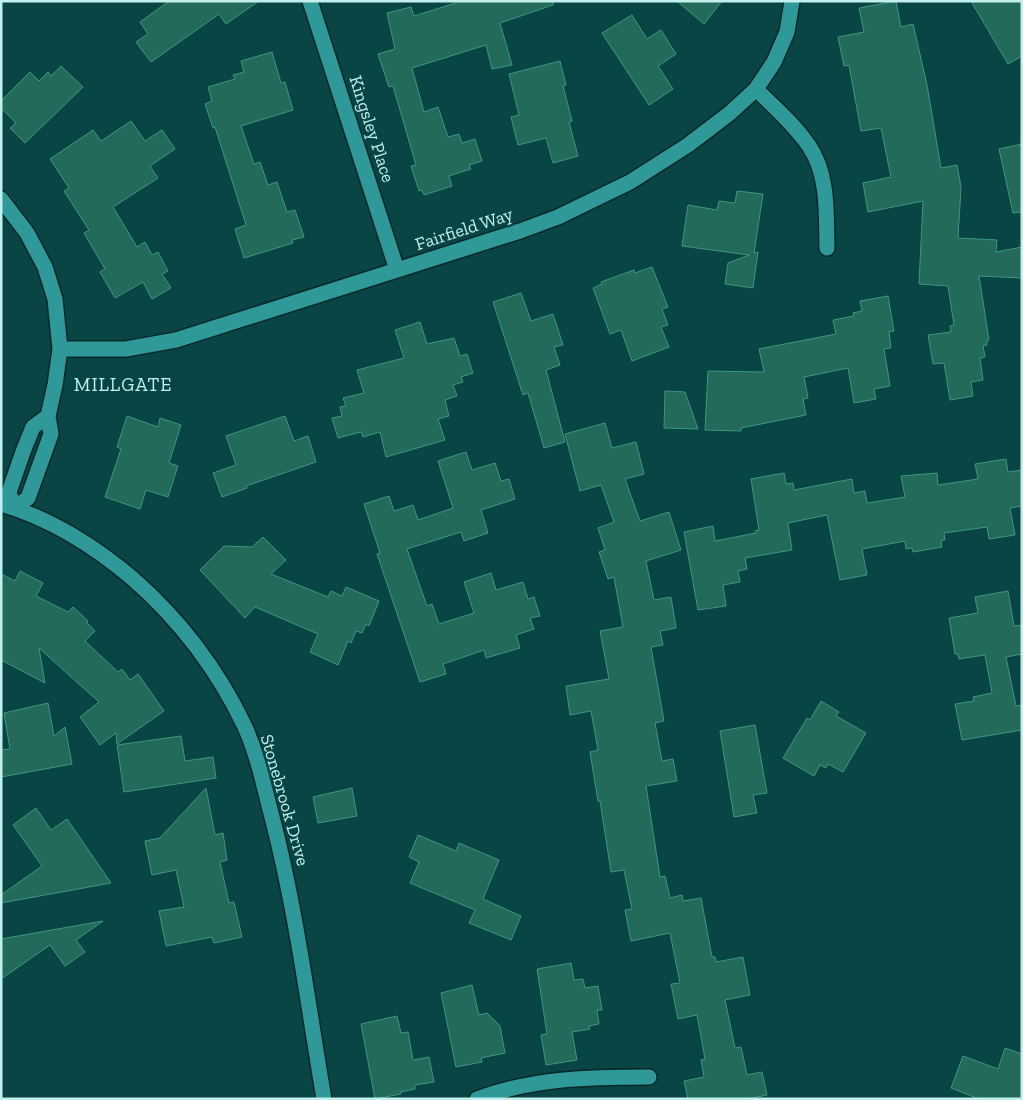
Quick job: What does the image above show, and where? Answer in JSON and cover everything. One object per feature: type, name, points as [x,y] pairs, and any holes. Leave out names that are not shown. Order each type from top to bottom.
[{"type":"street","name":"Kingsley Place","points":[[310,1],[396,270]]},
{"type":"street","name":"Fairfield Way","points":[[60,349],[109,350],[159,344],[520,231],[594,200],[630,182],[681,150],[730,113],[756,89],[774,62],[786,32],[792,1]]},
{"type":"street","points":[[756,89],[794,126],[810,147],[822,175],[826,206],[827,248]]},
{"type":"street","points":[[1,199],[27,232],[45,267],[55,299],[60,349],[48,416],[51,434],[28,498],[8,506],[9,492],[33,427],[48,416]]},
{"type":"street","name":"Stonebrook Drive","points":[[8,506],[43,521],[92,547],[144,588],[198,649],[223,687],[257,760],[286,872],[324,1099]]},
{"type":"street","points":[[477,1099],[502,1090],[578,1078],[649,1077]]},
{"type":"building","points":[[169,1],[259,1],[226,24],[219,14],[151,62],[136,42],[148,34],[140,22]]},
{"type":"building","points":[[462,1],[553,1],[553,5],[500,23],[512,65],[492,69],[486,45],[412,68],[424,112],[438,107],[448,137],[459,134],[462,143],[475,139],[482,161],[469,165],[471,169],[449,176],[452,186],[424,195],[422,190],[419,191],[411,166],[416,165],[393,86],[389,87],[378,54],[395,49],[387,13],[411,7],[414,16]]},
{"type":"building","points":[[677,1],[722,1],[704,24]]},
{"type":"building","points":[[896,1],[901,27],[913,24],[927,85],[941,168],[957,165],[961,187],[958,238],[997,240],[996,252],[1022,247],[1022,278],[979,276],[989,340],[987,340],[987,345],[983,346],[985,357],[980,358],[983,380],[971,382],[973,396],[950,400],[944,363],[933,364],[928,335],[951,332],[950,326],[954,325],[948,286],[919,284],[923,201],[868,212],[863,183],[891,177],[881,128],[861,131],[849,65],[844,66],[838,37],[864,32],[859,8]]},
{"type":"building","points":[[971,1],[1022,1],[1022,56],[1008,64]]},
{"type":"building","points":[[632,15],[647,39],[661,30],[676,54],[658,66],[673,89],[649,105],[602,33]]},
{"type":"building","points":[[272,52],[281,83],[285,82],[293,110],[241,126],[254,164],[260,162],[268,185],[277,182],[287,212],[295,210],[304,237],[292,240],[293,243],[244,258],[235,229],[246,225],[215,127],[213,128],[205,104],[212,101],[208,87],[235,79],[233,75],[244,72],[241,61]]},
{"type":"building","points":[[560,61],[566,85],[563,86],[572,121],[569,122],[578,156],[553,163],[546,138],[518,145],[511,117],[519,115],[509,74]]},
{"type":"building","points":[[61,66],[83,87],[25,143],[10,128],[16,123],[1,108],[1,101],[30,72],[39,81],[48,72],[51,76]]},
{"type":"building","points":[[131,121],[145,141],[162,130],[175,149],[150,166],[158,178],[113,207],[137,247],[145,242],[152,255],[158,252],[168,271],[162,274],[171,288],[152,299],[143,282],[115,298],[100,272],[105,269],[84,233],[89,230],[64,191],[69,188],[50,159],[93,130],[101,141]]},
{"type":"building","points":[[1022,144],[1022,212],[1013,213],[999,149]]},
{"type":"building","points":[[737,191],[763,194],[754,253],[758,252],[753,288],[725,284],[728,263],[749,255],[682,246],[688,205],[717,210],[719,201],[735,203]]},
{"type":"building","points":[[652,267],[668,307],[662,309],[668,325],[661,327],[669,347],[632,361],[621,330],[610,334],[593,288],[602,284],[601,282],[634,270],[635,273]]},
{"type":"building","points":[[521,293],[531,321],[553,314],[563,345],[554,347],[560,365],[546,370],[565,442],[544,448],[528,393],[523,395],[493,302]]},
{"type":"building","points":[[888,296],[894,331],[889,332],[891,348],[884,349],[890,386],[874,389],[876,399],[854,403],[848,368],[804,377],[808,398],[803,399],[806,415],[741,428],[741,431],[705,430],[708,371],[764,372],[759,349],[836,334],[833,320],[854,316],[853,313],[862,311],[860,301]]},
{"type":"building","points":[[420,322],[427,344],[454,338],[460,356],[467,354],[473,373],[461,377],[463,382],[453,385],[457,396],[445,400],[449,416],[438,419],[445,440],[386,457],[380,432],[363,437],[361,432],[338,438],[332,418],[342,416],[340,407],[346,406],[343,398],[364,393],[357,370],[404,358],[395,330]]},
{"type":"building","points":[[665,391],[685,392],[698,429],[664,428]]},
{"type":"building","points":[[127,416],[158,427],[160,418],[181,425],[169,463],[178,466],[168,497],[146,490],[140,509],[105,497],[121,449],[117,447]]},
{"type":"building","points":[[285,416],[294,441],[308,436],[316,462],[246,486],[247,488],[222,497],[213,473],[236,465],[226,436]]},
{"type":"building","points":[[605,423],[612,448],[636,442],[644,474],[625,479],[640,521],[669,512],[681,550],[646,561],[654,600],[671,597],[676,628],[660,631],[663,645],[651,647],[664,721],[655,723],[662,761],[673,759],[677,781],[646,786],[660,877],[665,876],[670,898],[682,895],[683,901],[701,898],[712,957],[715,957],[716,962],[743,957],[750,995],[725,1000],[735,1048],[741,1047],[747,1075],[762,1072],[767,1095],[748,1099],[688,1099],[684,1081],[704,1077],[701,1060],[705,1059],[697,1015],[678,1019],[671,984],[680,983],[670,933],[631,941],[625,910],[632,909],[624,870],[611,872],[600,801],[598,801],[590,752],[598,750],[591,711],[570,715],[566,686],[609,679],[600,631],[623,627],[614,577],[608,579],[599,552],[605,550],[598,528],[614,522],[601,485],[580,491],[565,434]]},
{"type":"building","points":[[466,452],[472,470],[495,463],[501,481],[509,479],[515,499],[481,510],[488,533],[464,541],[461,532],[407,549],[427,606],[432,604],[439,624],[474,613],[464,582],[491,573],[496,590],[523,582],[528,599],[534,597],[540,616],[530,618],[534,629],[516,635],[520,648],[486,658],[484,650],[443,664],[446,674],[420,682],[377,554],[380,553],[364,504],[389,496],[394,511],[413,505],[418,520],[453,508],[438,461]]},
{"type":"building","points":[[1006,459],[1008,472],[1022,470],[1022,506],[1010,508],[1015,535],[989,539],[987,527],[944,533],[945,540],[941,541],[942,547],[913,552],[912,548],[906,549],[905,541],[862,549],[867,575],[840,580],[827,515],[788,523],[792,550],[745,558],[747,569],[738,571],[740,582],[723,585],[726,606],[698,610],[684,532],[713,526],[715,541],[756,533],[755,531],[759,530],[751,479],[784,473],[786,484],[793,483],[794,490],[852,479],[854,493],[865,491],[867,503],[905,497],[901,476],[937,473],[938,485],[978,479],[975,464]]},
{"type":"building","points":[[263,537],[286,560],[271,574],[328,597],[331,591],[342,596],[346,587],[379,601],[369,626],[366,624],[362,633],[356,631],[351,643],[348,641],[338,665],[310,652],[318,634],[255,607],[245,618],[200,570],[224,546],[252,547]]},
{"type":"building","points":[[20,571],[43,583],[36,596],[68,612],[73,607],[88,621],[87,623],[95,631],[85,641],[118,672],[122,669],[130,680],[138,674],[164,711],[117,744],[116,733],[100,745],[80,717],[99,702],[39,648],[45,683],[1,660],[1,574],[15,581]]},
{"type":"building","points":[[1008,591],[1014,626],[1022,625],[1022,654],[1006,657],[1016,706],[1022,705],[1022,730],[962,740],[955,704],[974,701],[973,697],[992,693],[985,655],[959,659],[958,654],[955,654],[949,618],[978,613],[975,597]]},
{"type":"building","points":[[821,701],[839,712],[836,716],[866,733],[843,772],[828,764],[826,768],[820,765],[814,776],[783,758],[807,718],[810,720]]},
{"type":"building","points":[[48,703],[54,736],[65,727],[72,764],[1,777],[1,750],[10,749],[4,713]]},
{"type":"building","points":[[755,725],[767,793],[753,795],[757,813],[734,817],[720,731]]},
{"type":"building","points":[[181,736],[185,761],[213,757],[216,778],[124,792],[117,745]]},
{"type":"building","points":[[206,788],[215,835],[223,833],[227,860],[220,862],[229,903],[234,902],[242,937],[214,943],[212,937],[166,946],[159,911],[184,907],[176,870],[152,875],[145,841],[160,838]]},
{"type":"building","points":[[352,788],[357,816],[318,823],[313,797]]},
{"type":"building","points":[[36,808],[51,830],[67,819],[111,883],[1,903],[1,895],[42,866],[13,825]]},
{"type":"building","points":[[418,835],[456,851],[459,843],[499,860],[483,899],[521,916],[511,940],[469,923],[475,910],[410,883],[419,862],[409,857]]},
{"type":"building","points":[[103,921],[76,940],[85,952],[65,966],[50,945],[1,979],[1,939]]},
{"type":"building","points":[[571,963],[574,980],[583,979],[585,988],[598,986],[602,1010],[597,1010],[599,1024],[589,1026],[590,1029],[572,1032],[577,1060],[546,1065],[541,1035],[547,1034],[537,969]]},
{"type":"building","points":[[472,985],[479,1015],[487,1013],[500,1026],[505,1053],[481,1058],[482,1062],[456,1067],[441,993]]},
{"type":"building","points":[[397,1016],[401,1033],[408,1032],[413,1060],[429,1057],[434,1082],[415,1085],[415,1089],[400,1092],[401,1094],[375,1099],[361,1024]]},
{"type":"building","points":[[1005,1048],[1022,1054],[1022,1099],[979,1099],[951,1088],[963,1056],[998,1069]]},
{"type":"district","name":"MILLGATE","points":[[123,384]]}]
